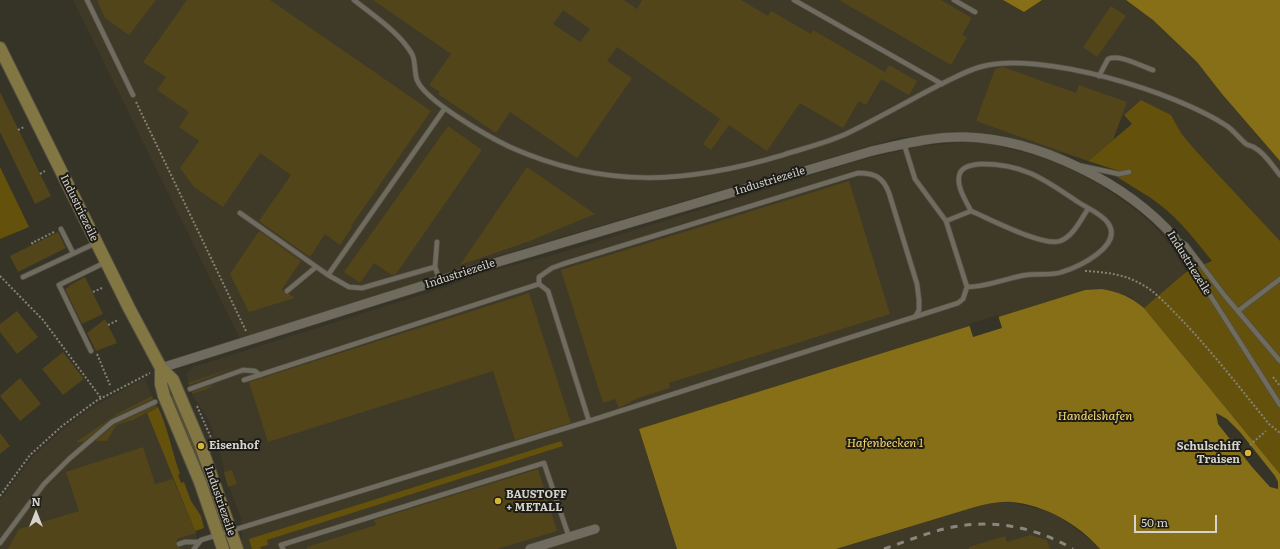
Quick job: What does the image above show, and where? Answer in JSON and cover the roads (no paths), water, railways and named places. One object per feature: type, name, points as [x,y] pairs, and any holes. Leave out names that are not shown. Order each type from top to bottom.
[{"type":"main road","name":"Industriezeile","points":[[0,48],[96,243],[161,368],[173,380],[201,446],[237,549]]},
{"type":"main road","name":"Industriezeile","points":[[161,368],[161,384],[164,396],[200,482],[223,549]]},
{"type":"street","name":"Industriezeile","points":[[161,368],[440,281],[864,153],[946,137],[978,138],[1004,142],[1069,162],[1111,185],[1130,198],[1156,218],[1175,238]]},
{"type":"street","points":[[530,549],[595,529]]},
{"type":"lane","points":[[87,0],[133,94]]},
{"type":"lane","points":[[354,0],[403,42],[413,56],[417,80],[426,91],[445,108],[486,135],[536,157],[582,171],[643,179],[662,179],[704,174],[732,168],[832,140],[942,84],[978,68],[1006,64],[1047,66],[1099,76],[1175,100],[1233,130],[1249,146],[1256,148],[1280,175]]},
{"type":"lane","points":[[794,0],[942,84]]},
{"type":"lane","points":[[954,0],[975,12]]},
{"type":"lane","points":[[1099,76],[1108,59],[1112,58],[1119,58],[1153,70]]},
{"type":"lane","points":[[328,275],[445,108]]},
{"type":"lane","points":[[178,544],[183,542],[198,542],[231,530],[589,420],[958,303],[963,299],[967,287],[946,221],[915,178],[904,144]]},
{"type":"lane","points":[[1069,162],[1119,174],[1129,172]]},
{"type":"lane","points":[[967,287],[981,286],[1025,275],[1061,272],[1080,265],[1102,250],[1111,237],[1111,230],[1105,219],[1048,182],[1025,170],[994,164],[977,164],[964,169],[960,173],[959,181],[971,211]]},
{"type":"lane","points":[[539,284],[539,277],[552,268],[563,264],[858,173],[870,173],[879,176],[885,183],[889,193],[917,284],[919,310],[915,317]]},
{"type":"lane","points":[[946,221],[971,211],[1035,238],[1053,242],[1060,241],[1067,237],[1088,209]]},
{"type":"lane","points":[[240,213],[316,267],[349,286],[362,288],[435,267]]},
{"type":"lane","points":[[61,229],[73,253]]},
{"type":"lane","points":[[1175,238],[1186,245],[1280,361]]},
{"type":"lane","name":"Industriezeile","points":[[1175,238],[1180,252],[1194,270],[1280,405]]},
{"type":"lane","points":[[438,242],[435,267],[440,281]]},
{"type":"lane","points":[[23,277],[96,243]]},
{"type":"lane","points":[[92,351],[59,285],[106,262]]},
{"type":"lane","points":[[287,291],[316,267]]},
{"type":"lane","points":[[1238,311],[1280,279]]},
{"type":"lane","points":[[244,380],[539,284]]},
{"type":"lane","points":[[539,284],[548,291],[589,420]]},
{"type":"lane","points":[[190,389],[243,370],[255,371],[260,375]]},
{"type":"lane","points":[[0,543],[40,489],[69,459],[112,422],[155,402]]},
{"type":"lane","points":[[283,549],[281,545],[544,463],[569,537]]},
{"type":"lane","points":[[194,549],[198,542]]},
{"type":"water","points":[[1003,0],[1042,0],[1024,12]]},
{"type":"water","points":[[1126,0],[1280,0],[1280,161],[1222,94],[1197,62],[1153,20]]},
{"type":"water","points":[[1102,289],[1124,296],[1144,308],[1280,474],[1280,549],[1100,549],[1082,532],[1060,517],[1036,507],[1007,502],[975,507],[836,549],[677,549],[639,429],[1085,290]]},
{"type":"railway","points":[[884,549],[944,529],[978,524],[1011,526],[1027,530],[1058,541],[1073,549]]},
{"type":"place","name":"Eisenhof","points":[[201,446]]},
{"type":"place","name":"Schulschiff Traisen","points":[[1248,453]]},
{"type":"place","name":"BAUSTOFF + METALL","points":[[498,501]]},
{"type":"water label","name":"Handelshafen","points":[[1095,416]]},
{"type":"water label","name":"Hafenbecken 1","points":[[885,443]]}]
